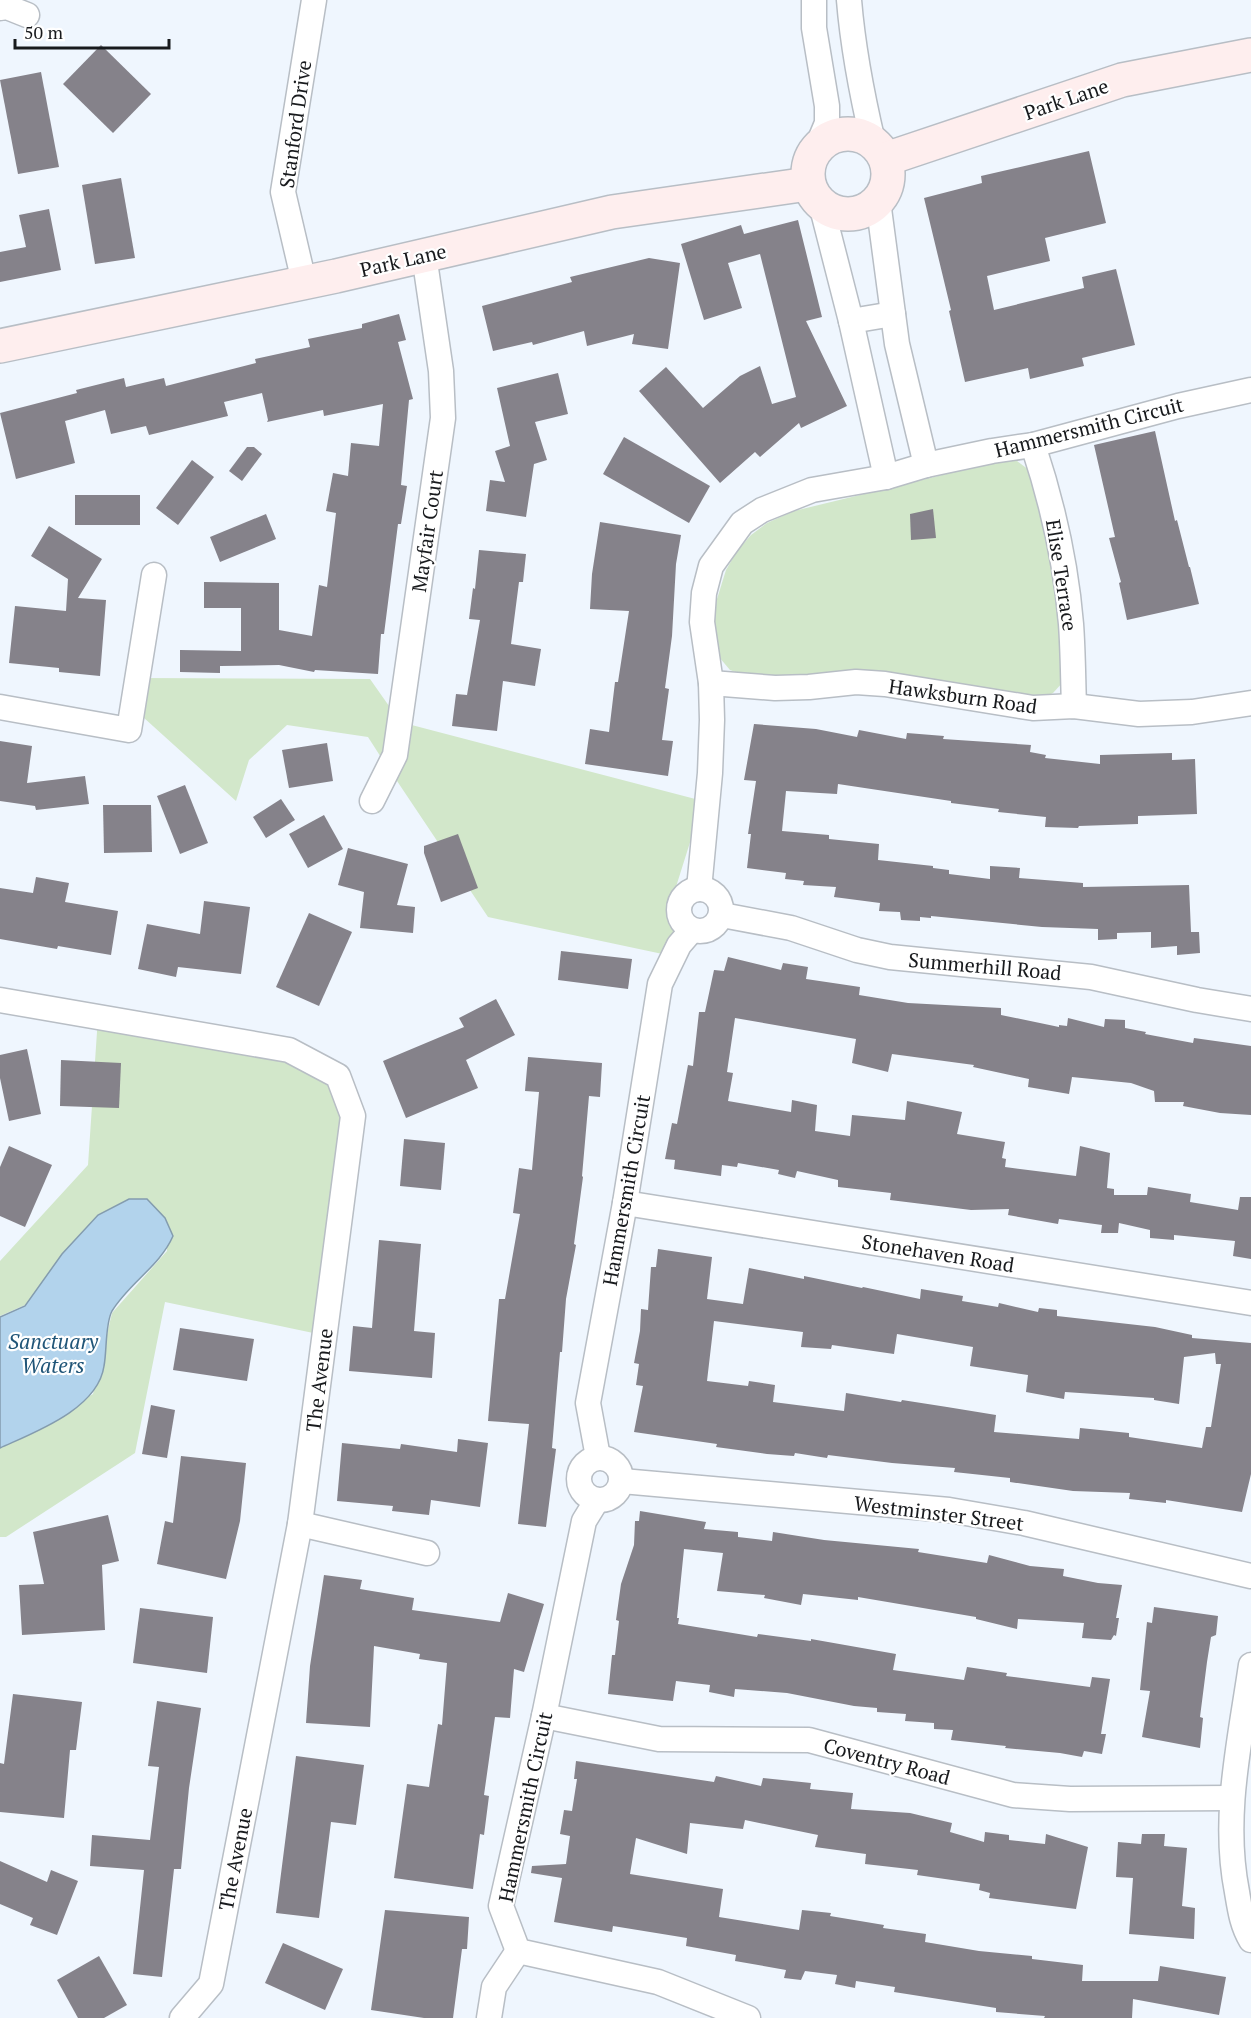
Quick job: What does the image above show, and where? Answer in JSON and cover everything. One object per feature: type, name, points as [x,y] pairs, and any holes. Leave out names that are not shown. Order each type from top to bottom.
[{"type":"street","name":"Stanford Drive","points":[[304,282],[283,192],[314,0]]},
{"type":"street","points":[[814,0],[814,27],[827,106],[827,123],[807,170],[851,321],[886,477]]},
{"type":"street","points":[[814,194],[837,214],[852,215],[867,210],[878,201],[886,187],[889,173],[861,94],[849,0]]},
{"type":"street","points":[[0,8],[7,7],[27,15]]},
{"type":"street","name":"Park Lane","points":[[880,150],[1122,80],[1251,55]]},
{"type":"street","points":[[817,147],[827,138],[840,133],[855,133],[880,150]]},
{"type":"street","name":"Park Lane","points":[[0,346],[304,282],[612,212],[814,194]]},
{"type":"street","points":[[878,201],[897,344],[926,465]]},
{"type":"street","name":"Mayfair Court","points":[[372,801],[395,755],[442,418],[441,371],[424,255]]},
{"type":"street","points":[[851,321],[893,314]]},
{"type":"street","name":"Hammersmith Circuit","points":[[699,889],[710,773],[711,683],[702,622],[704,592],[711,566],[742,523],[762,510],[812,490],[886,477],[926,465],[992,451],[1033,445],[1178,406],[1251,390]]},
{"type":"street","name":"Elise Terrace","points":[[1033,445],[1047,486],[1058,539],[1071,623],[1074,706]]},
{"type":"street","points":[[0,707],[129,730],[154,575]]},
{"type":"street","name":"Hawksburn Road","points":[[711,683],[775,688],[856,682],[885,684],[1033,708],[1074,706],[1139,714],[1192,712],[1251,703]]},
{"type":"street","points":[[699,889],[709,891],[719,899],[722,915],[718,923],[702,933],[683,924],[679,908],[683,898],[689,892],[699,889]]},
{"type":"street","name":"Summerhill Road","points":[[722,915],[791,928],[857,950],[890,957],[1091,977],[1251,1009]]},
{"type":"street","name":"Hammersmith Circuit","points":[[598,1457],[588,1403],[625,1203],[660,984],[679,945],[692,930]]},
{"type":"street","name":"The Avenue","points":[[0,1000],[288,1050],[338,1076],[353,1116],[300,1524],[211,1984],[182,2018]]},
{"type":"street","name":"Stonehaven Road","points":[[625,1203],[1251,1304]]},
{"type":"street","points":[[597,1500],[588,1497],[580,1485],[579,1472],[587,1461],[598,1457],[616,1463],[622,1481]]},
{"type":"street","name":"Hammersmith Circuit","points":[[518,1951],[501,1906],[544,1716],[584,1521],[597,1500],[606,1500],[615,1495],[622,1481]]},
{"type":"street","name":"Westminster Street","points":[[622,1481],[949,1510],[1024,1523],[1251,1576]]},
{"type":"street","points":[[300,1524],[427,1553]]},
{"type":"street","points":[[1251,1665],[1231,1798],[1231,1864],[1243,1926],[1251,1940]]},
{"type":"street","name":"Coventry Road","points":[[544,1716],[659,1739],[809,1740],[1013,1795],[1070,1799],[1231,1798]]},
{"type":"street","points":[[489,2018],[494,1987],[518,1951],[658,1982],[748,2018]]},
{"type":"green space","points":[[1004,460],[1017,461],[1029,470],[1053,550],[1064,681],[1053,693],[1038,701],[751,678],[730,670],[719,657],[713,618],[726,570],[737,551],[751,535],[767,523],[794,511]]},
{"type":"green space","points":[[138,678],[370,679],[401,723],[393,776],[368,737],[287,725],[249,760],[236,801],[133,708]]},
{"type":"green space","points":[[404,723],[703,801],[675,890],[672,956],[488,917],[395,778]]},
{"type":"green space","points":[[98,1017],[289,1050],[338,1076],[353,1116],[318,1334],[165,1302],[135,1453],[6,1537],[0,1537],[0,1448],[93,1394],[112,1313],[167,1251],[165,1218],[129,1199],[98,1215],[25,1305],[0,1316],[0,1261],[88,1165]]},
{"type":"water","name":"Sanctuary Waters","points":[[129,1199],[147,1199],[165,1218],[173,1236],[152,1266],[112,1311],[108,1323],[104,1366],[99,1381],[78,1407],[47,1426],[0,1448],[0,1317],[25,1306],[62,1254],[98,1215]]},
{"type":"building","points":[[101,45],[151,94],[113,133],[63,84]]},
{"type":"building","points":[[41,72],[59,167],[18,174],[0,80]]},
{"type":"building","points":[[1089,151],[1106,223],[1045,238],[1050,261],[987,276],[994,310],[1084,288],[1082,277],[1116,269],[1135,345],[1082,358],[1084,366],[1030,379],[1028,368],[965,382],[949,311],[951,310],[924,198],[982,183],[981,176]]},
{"type":"building","points":[[121,178],[135,258],[95,264],[82,185]]},
{"type":"building","points":[[49,209],[61,270],[0,282],[0,252],[26,247],[19,215]]},
{"type":"building","points":[[798,220],[822,317],[806,321],[847,406],[801,428],[799,423],[760,457],[755,452],[720,483],[639,391],[666,367],[703,408],[740,376],[760,366],[772,404],[796,397],[760,254],[728,263],[742,308],[704,320],[681,244],[741,225],[744,234]]},
{"type":"building","points":[[649,258],[680,263],[668,349],[632,344],[634,334],[587,346],[584,331],[533,345],[532,342],[493,351],[482,306],[572,282],[570,277]]},
{"type":"building","points":[[399,314],[406,340],[398,342],[413,399],[409,400],[401,485],[407,486],[401,524],[398,524],[384,634],[381,634],[378,674],[315,670],[314,672],[279,665],[220,666],[220,673],[180,672],[180,650],[241,651],[241,608],[204,608],[204,582],[279,583],[279,630],[312,636],[319,585],[327,587],[336,513],[326,511],[333,473],[348,476],[351,443],[379,446],[383,404],[324,416],[323,410],[267,422],[262,393],[224,402],[228,416],[149,435],[146,426],[111,434],[105,410],[65,421],[75,463],[16,479],[0,413],[124,378],[126,387],[164,378],[166,386],[256,363],[255,359],[310,347],[308,339],[362,328],[362,324]]},
{"type":"building","points":[[558,373],[568,414],[535,422],[547,460],[534,464],[526,517],[486,511],[490,480],[505,482],[495,451],[510,446],[497,388]]},
{"type":"building","points":[[1155,431],[1175,521],[1177,520],[1199,604],[1127,620],[1119,583],[1121,582],[1109,538],[1115,537],[1094,445]]},
{"type":"building","points":[[624,437],[710,486],[689,523],[603,474]]},
{"type":"building","points":[[247,447],[254,447],[262,454],[242,481],[229,471]]},
{"type":"building","points":[[192,460],[214,477],[178,525],[156,508]]},
{"type":"building","points":[[75,495],[140,495],[140,525],[75,525]]},
{"type":"building","points":[[933,509],[936,538],[911,540],[910,514]]},
{"type":"building","points":[[266,514],[276,539],[220,562],[210,537]]},
{"type":"building","points":[[600,522],[681,535],[676,564],[672,636],[665,688],[669,689],[662,740],[673,741],[668,776],[585,764],[590,729],[609,732],[615,682],[618,682],[629,611],[590,609],[592,574]]},
{"type":"building","points":[[49,526],[102,559],[78,598],[106,600],[100,676],[59,672],[59,668],[9,663],[15,606],[66,611],[68,579],[31,556]]},
{"type":"building","points":[[479,550],[526,554],[523,582],[519,582],[511,644],[541,649],[535,686],[503,681],[497,731],[452,726],[456,694],[467,695],[480,620],[469,619]]},
{"type":"building","points":[[754,724],[816,729],[857,737],[859,730],[906,739],[907,733],[944,736],[943,739],[1031,745],[1030,752],[1046,755],[1045,758],[1100,764],[1100,755],[1172,753],[1172,760],[1195,759],[1197,814],[1138,816],[1138,824],[1079,826],[1078,828],[1045,827],[1046,817],[998,812],[999,809],[838,784],[837,794],[786,791],[782,831],[829,835],[829,839],[879,844],[878,860],[933,866],[933,868],[949,870],[949,874],[990,879],[990,866],[1020,868],[1019,878],[1083,883],[1083,887],[1189,885],[1191,932],[1199,932],[1200,953],[1177,955],[1177,946],[1151,948],[1151,932],[1117,933],[1117,939],[1098,940],[1098,929],[1042,927],[931,916],[931,918],[920,917],[920,921],[901,920],[900,912],[879,911],[880,903],[834,897],[836,887],[803,885],[804,881],[785,879],[786,873],[747,868],[751,834],[748,834],[756,781],[744,780]]},
{"type":"building","points":[[0,741],[32,746],[27,783],[85,776],[89,804],[36,810],[35,806],[0,801]]},
{"type":"building","points":[[327,743],[333,781],[289,788],[282,750]]},
{"type":"building","points":[[185,785],[208,843],[180,854],[157,796]]},
{"type":"building","points":[[281,799],[295,820],[266,838],[253,817]]},
{"type":"building","points":[[103,805],[151,805],[152,852],[104,853]]},
{"type":"building","points":[[324,815],[343,849],[308,868],[289,834]]},
{"type":"building","points":[[458,834],[478,888],[441,902],[424,853],[424,846]]},
{"type":"building","points":[[348,848],[408,864],[397,905],[415,907],[413,933],[360,928],[364,892],[338,885]]},
{"type":"building","points":[[36,877],[69,883],[65,902],[118,911],[111,955],[0,939],[0,888],[33,893]]},
{"type":"building","points":[[204,901],[250,907],[241,974],[178,967],[176,977],[138,969],[147,924],[200,934]]},
{"type":"building","points":[[309,913],[352,932],[319,1006],[276,987]]},
{"type":"building","points":[[561,951],[632,959],[628,989],[558,980]]},
{"type":"building","points":[[728,957],[781,970],[783,963],[808,967],[806,979],[860,987],[859,995],[908,1003],[1001,1008],[1001,1015],[1059,1027],[1059,1025],[1067,1026],[1068,1018],[1104,1027],[1105,1019],[1125,1020],[1125,1028],[1146,1032],[1145,1034],[1193,1043],[1194,1038],[1251,1046],[1251,1115],[1220,1113],[1183,1106],[1184,1102],[1155,1102],[1154,1091],[1131,1083],[1072,1077],[1069,1094],[1028,1087],[1029,1079],[973,1067],[974,1065],[892,1054],[888,1072],[852,1063],[856,1039],[735,1018],[727,1072],[733,1073],[728,1101],[791,1112],[792,1100],[817,1105],[815,1131],[850,1136],[852,1115],[905,1120],[907,1101],[962,1112],[957,1134],[1005,1142],[1002,1158],[1006,1159],[1005,1167],[1076,1176],[1080,1146],[1110,1153],[1107,1188],[1114,1189],[1114,1195],[1147,1195],[1148,1187],[1191,1194],[1190,1202],[1238,1210],[1240,1197],[1251,1197],[1251,1259],[1233,1256],[1235,1241],[1174,1235],[1174,1240],[1150,1238],[1150,1230],[1119,1223],[1118,1233],[1101,1233],[1102,1225],[1059,1219],[1058,1224],[1008,1215],[1009,1209],[971,1210],[890,1200],[891,1193],[838,1187],[838,1180],[797,1171],[795,1178],[778,1174],[779,1170],[738,1163],[737,1167],[722,1165],[721,1176],[674,1169],[675,1160],[665,1159],[672,1123],[677,1124],[688,1065],[693,1066],[699,1012],[705,1012],[714,970],[724,971]]},
{"type":"building","points":[[496,999],[515,1035],[466,1060],[478,1088],[406,1118],[383,1061],[464,1027],[459,1018]]},
{"type":"building","points":[[27,1049],[41,1114],[9,1121],[0,1078],[0,1055]]},
{"type":"building","points":[[528,1057],[602,1063],[600,1097],[589,1096],[583,1177],[574,1244],[576,1245],[566,1299],[562,1352],[560,1352],[552,1448],[556,1449],[546,1527],[518,1524],[529,1424],[488,1421],[499,1299],[505,1299],[520,1214],[513,1213],[519,1168],[532,1170],[539,1092],[525,1091]]},
{"type":"building","points":[[61,1060],[121,1063],[119,1108],[60,1106]]},
{"type":"building","points":[[404,1139],[445,1143],[441,1190],[400,1186]]},
{"type":"building","points":[[9,1146],[52,1165],[25,1227],[0,1216],[0,1167]]},
{"type":"building","points":[[379,1240],[421,1244],[414,1331],[435,1333],[432,1378],[349,1371],[353,1326],[372,1328]]},
{"type":"building","points":[[658,1249],[712,1257],[707,1299],[743,1304],[749,1268],[804,1279],[804,1276],[920,1299],[921,1289],[963,1296],[962,1301],[998,1307],[999,1303],[1038,1312],[1039,1308],[1057,1310],[1057,1316],[1155,1327],[1192,1335],[1192,1338],[1251,1343],[1251,1474],[1242,1512],[1166,1500],[1166,1503],[1129,1499],[1130,1493],[1073,1491],[1010,1482],[1010,1478],[954,1472],[955,1468],[828,1455],[827,1458],[795,1453],[794,1456],[767,1454],[634,1432],[643,1386],[636,1385],[639,1364],[634,1363],[640,1331],[641,1309],[648,1310],[651,1267],[656,1267]],"holes":[[[714,1321],[803,1332],[801,1347],[831,1349],[832,1345],[894,1354],[897,1334],[973,1347],[970,1366],[1028,1375],[1026,1392],[1064,1399],[1065,1392],[1154,1398],[1154,1400],[1179,1404],[1184,1357],[1215,1353],[1216,1364],[1221,1364],[1211,1427],[1206,1427],[1202,1448],[1129,1437],[1129,1433],[1080,1428],[1079,1439],[994,1432],[996,1415],[846,1393],[844,1411],[773,1402],[775,1385],[749,1381],[748,1386],[707,1381]]]},
{"type":"building","points":[[180,1328],[254,1339],[247,1381],[173,1370]]},
{"type":"building","points":[[151,1405],[175,1410],[167,1458],[142,1454]]},
{"type":"building","points":[[458,1439],[488,1443],[480,1507],[431,1500],[429,1515],[392,1511],[393,1506],[337,1501],[342,1443],[400,1449],[401,1444],[457,1452]]},
{"type":"building","points":[[181,1456],[246,1463],[240,1521],[226,1579],[157,1564],[165,1521],[173,1523]]},
{"type":"building","points":[[640,1511],[706,1522],[704,1529],[738,1532],[738,1537],[772,1541],[773,1532],[824,1540],[919,1549],[918,1552],[987,1563],[989,1555],[1030,1566],[1064,1569],[1063,1576],[1122,1585],[1116,1618],[1119,1618],[1116,1636],[1114,1635],[1111,1640],[1082,1638],[1084,1623],[1018,1619],[1017,1629],[976,1619],[976,1617],[858,1597],[858,1600],[803,1594],[801,1605],[764,1598],[765,1595],[717,1591],[723,1553],[684,1549],[678,1624],[757,1637],[758,1634],[811,1641],[811,1639],[896,1654],[893,1670],[964,1680],[967,1667],[1007,1673],[1006,1676],[1090,1687],[1092,1677],[1110,1679],[1101,1734],[1106,1734],[1102,1754],[1084,1751],[1082,1757],[951,1740],[953,1730],[934,1729],[934,1723],[905,1721],[906,1714],[877,1712],[877,1708],[854,1706],[787,1693],[735,1689],[734,1697],[709,1692],[710,1685],[676,1681],[673,1701],[608,1694],[612,1655],[615,1655],[619,1621],[616,1620],[621,1584],[634,1545],[635,1521],[639,1521]]},
{"type":"building","points":[[108,1515],[119,1561],[102,1565],[105,1630],[22,1635],[19,1585],[44,1584],[33,1532]]},
{"type":"building","points":[[324,1575],[362,1580],[360,1589],[414,1598],[412,1610],[500,1622],[508,1593],[544,1604],[524,1672],[514,1669],[510,1718],[495,1717],[484,1795],[489,1796],[484,1835],[480,1834],[473,1889],[394,1878],[407,1784],[429,1787],[438,1724],[442,1725],[447,1663],[419,1659],[420,1654],[374,1646],[370,1727],[306,1723],[310,1666]]},
{"type":"building","points":[[1154,1607],[1218,1616],[1216,1635],[1211,1637],[1207,1662],[1200,1717],[1203,1718],[1200,1748],[1142,1737],[1150,1691],[1140,1690],[1147,1622],[1152,1623]]},
{"type":"building","points":[[140,1608],[213,1617],[207,1673],[133,1663]]},
{"type":"building","points":[[13,1694],[82,1702],[76,1750],[70,1750],[64,1818],[0,1812],[0,1763],[4,1764]]},
{"type":"building","points":[[157,1701],[201,1708],[189,1788],[181,1869],[174,1869],[162,1977],[133,1974],[144,1870],[90,1866],[92,1835],[150,1840],[159,1767],[148,1766]]},
{"type":"building","points":[[296,1756],[364,1765],[356,1825],[331,1822],[319,1918],[276,1913]]},
{"type":"building","points":[[576,1761],[714,1782],[716,1776],[761,1786],[763,1778],[811,1783],[810,1789],[853,1793],[851,1809],[910,1813],[952,1823],[950,1832],[984,1842],[985,1832],[1009,1835],[1009,1840],[1045,1844],[1046,1834],[1088,1847],[1076,1909],[989,1898],[990,1893],[979,1890],[980,1884],[917,1875],[918,1870],[865,1864],[866,1854],[815,1847],[818,1835],[745,1820],[743,1829],[690,1823],[687,1854],[636,1838],[630,1874],[723,1889],[719,1917],[799,1930],[802,1910],[831,1913],[830,1916],[884,1925],[883,1928],[926,1934],[925,1942],[1083,1965],[1082,1981],[1158,1981],[1160,1966],[1226,1977],[1219,2015],[1133,1999],[1132,2018],[1044,2018],[1045,2016],[996,2012],[996,2008],[894,1992],[895,1987],[856,1981],[855,1988],[835,1984],[837,1975],[805,1971],[801,1980],[784,1978],[786,1970],[735,1961],[736,1955],[686,1946],[687,1938],[613,1926],[612,1932],[554,1922],[562,1878],[531,1873],[532,1866],[566,1864],[570,1836],[560,1834],[564,1810],[572,1811],[577,1779],[574,1779]]},
{"type":"building","points":[[1142,1834],[1165,1834],[1164,1846],[1187,1848],[1182,1906],[1195,1908],[1194,1939],[1129,1934],[1133,1878],[1116,1877],[1118,1842],[1141,1844]]},
{"type":"building","points":[[0,1861],[47,1882],[51,1870],[78,1881],[57,1935],[30,1925],[33,1918],[0,1904]]},
{"type":"building","points":[[385,1910],[469,1917],[467,1949],[462,1949],[453,2018],[424,2018],[371,2010]]},
{"type":"building","points":[[283,1943],[343,1969],[325,2010],[265,1983]]},
{"type":"building","points":[[99,1956],[127,2005],[104,2018],[78,2018],[57,1980]]}]
